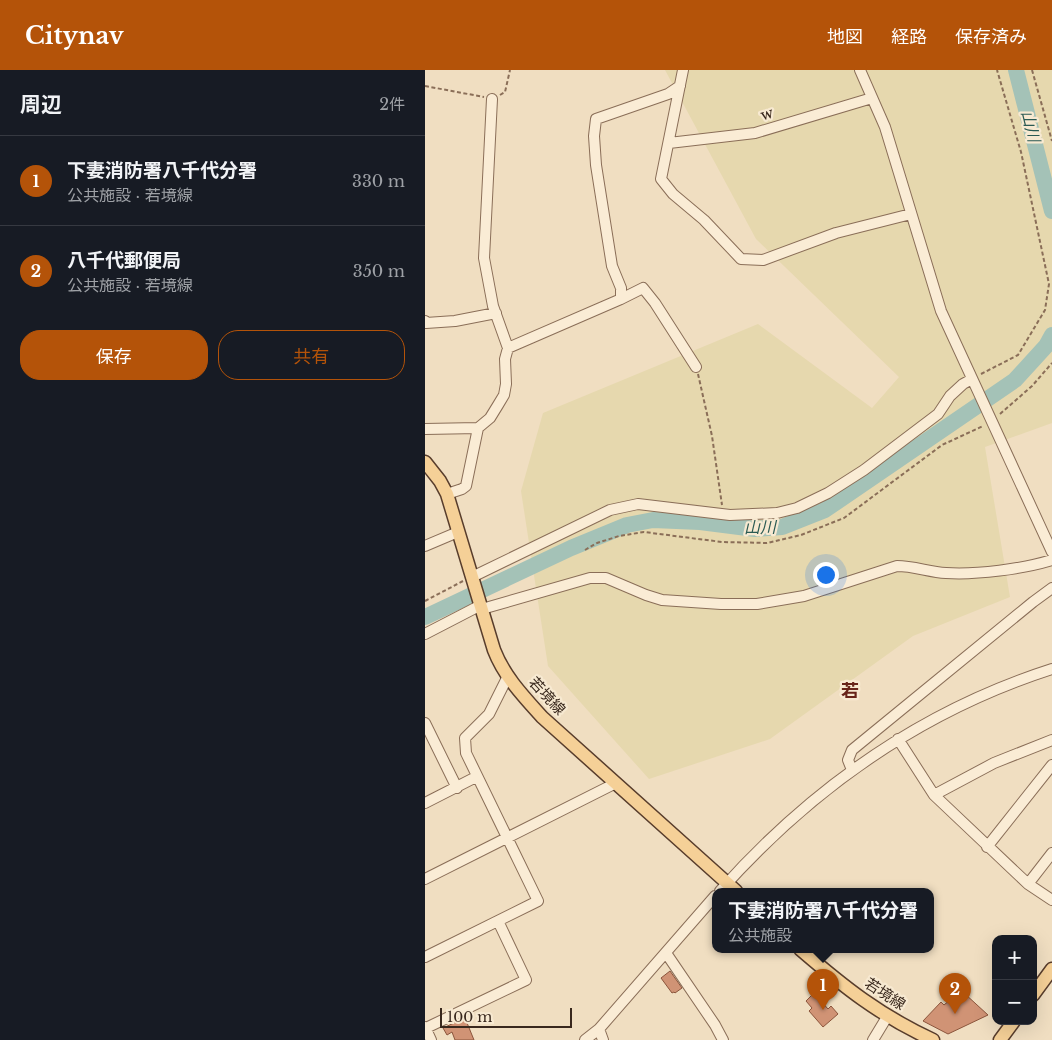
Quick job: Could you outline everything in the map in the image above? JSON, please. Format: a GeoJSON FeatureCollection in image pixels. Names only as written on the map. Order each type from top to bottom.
{"type":"FeatureCollection","features":[{"type":"Feature","properties":{"kind":"main road","name":"若境線"},"geometry":{"type":"LineString","coordinates":[[425,462],[440,481],[447,494],[494,650],[508,676],[542,717],[728,888]]}},
{"type":"Feature","properties":{"kind":"main road","name":"若境線"},"geometry":{"type":"LineString","coordinates":[[806,953],[863,1001],[887,1017],[933,1040]]}},
{"type":"Feature","properties":{"kind":"main road"},"geometry":{"type":"LineString","coordinates":[[1037,990],[1052,969]]}},
{"type":"Feature","properties":{"kind":"main road"},"geometry":{"type":"LineString","coordinates":[[1000,1040],[1011,1025]]}},
{"type":"Feature","properties":{"kind":"street"},"geometry":{"type":"LineString","coordinates":[[683,70],[661,179],[673,194],[704,220],[741,259],[763,260],[837,233],[911,214]]}},
{"type":"Feature","properties":{"kind":"street"},"geometry":{"type":"LineString","coordinates":[[860,70],[885,127],[941,311],[1052,552]]}},
{"type":"Feature","properties":{"kind":"street"},"geometry":{"type":"LineString","coordinates":[[621,299],[621,288],[612,266],[596,165],[594,136],[597,119],[667,94],[680,86]]}},
{"type":"Feature","properties":{"kind":"street","name":"w"},"geometry":{"type":"LineString","coordinates":[[669,143],[755,133],[872,98]]}},
{"type":"Feature","properties":{"kind":"street"},"geometry":{"type":"LineString","coordinates":[[447,494],[466,486],[478,428],[490,418],[505,395],[505,359],[508,348],[487,284],[484,258],[492,99]]}},
{"type":"Feature","properties":{"kind":"street"},"geometry":{"type":"LineString","coordinates":[[508,348],[643,288],[655,303],[696,367]]}},
{"type":"Feature","properties":{"kind":"street"},"geometry":{"type":"LineString","coordinates":[[425,321],[426,323],[455,321],[496,313]]}},
{"type":"Feature","properties":{"kind":"street"},"geometry":{"type":"LineString","coordinates":[[473,580],[610,510],[638,504],[723,515],[777,513],[797,508],[828,493],[864,470],[937,414],[950,396],[963,384],[972,379]]}},
{"type":"Feature","properties":{"kind":"street"},"geometry":{"type":"LineString","coordinates":[[425,429],[478,428]]}},
{"type":"Feature","properties":{"kind":"street"},"geometry":{"type":"LineString","coordinates":[[425,546],[458,532]]}},
{"type":"Feature","properties":{"kind":"street"},"geometry":{"type":"LineString","coordinates":[[425,634],[480,604],[590,578],[606,578],[646,596],[662,600],[721,604],[757,604],[804,596],[897,566],[911,566],[942,573],[959,574],[1031,566],[1052,560]]}},
{"type":"Feature","properties":{"kind":"street"},"geometry":{"type":"LineString","coordinates":[[852,770],[849,760],[852,750],[1052,588]]}},
{"type":"Feature","properties":{"kind":"street"},"geometry":{"type":"LineString","coordinates":[[728,888],[809,804],[852,770],[898,739],[954,708],[992,691],[1052,669]]}},
{"type":"Feature","properties":{"kind":"street"},"geometry":{"type":"LineString","coordinates":[[425,957],[538,901],[476,777],[466,753],[465,738],[489,714],[508,676]]}},
{"type":"Feature","properties":{"kind":"street"},"geometry":{"type":"LineString","coordinates":[[425,723],[457,788]]}},
{"type":"Feature","properties":{"kind":"street"},"geometry":{"type":"LineString","coordinates":[[898,739],[933,796],[1028,884],[1052,900]]}},
{"type":"Feature","properties":{"kind":"street"},"geometry":{"type":"LineString","coordinates":[[933,796],[993,764],[1049,741],[1052,752]]}},
{"type":"Feature","properties":{"kind":"street"},"geometry":{"type":"LineString","coordinates":[[987,847],[1052,765]]}},
{"type":"Feature","properties":{"kind":"street"},"geometry":{"type":"LineString","coordinates":[[425,804],[476,777]]}},
{"type":"Feature","properties":{"kind":"street"},"geometry":{"type":"LineString","coordinates":[[425,879],[615,784]]}},
{"type":"Feature","properties":{"kind":"street"},"geometry":{"type":"LineString","coordinates":[[1028,884],[1052,853]]}},
{"type":"Feature","properties":{"kind":"street"},"geometry":{"type":"LineString","coordinates":[[585,1040],[599,1028],[712,899]]}},
{"type":"Feature","properties":{"kind":"street"},"geometry":{"type":"LineString","coordinates":[[431,1040],[425,1028],[526,980],[498,921]]}},
{"type":"Feature","properties":{"kind":"street"},"geometry":{"type":"LineString","coordinates":[[666,953],[715,1025],[723,1040]]}},
{"type":"Feature","properties":{"kind":"street"},"geometry":{"type":"LineString","coordinates":[[873,1040],[887,1017]]}},
{"type":"Feature","properties":{"kind":"street"},"geometry":{"type":"LineString","coordinates":[[599,1028],[603,1040]]}},
{"type":"Feature","properties":{"kind":"path"},"geometry":{"type":"LineString","coordinates":[[425,86],[492,99],[505,92],[510,70]]}},
{"type":"Feature","properties":{"kind":"path"},"geometry":{"type":"LineString","coordinates":[[972,379],[1018,355],[1045,310],[1049,284],[1021,152],[997,70]]}},
{"type":"Feature","properties":{"kind":"path"},"geometry":{"type":"LineString","coordinates":[[1032,70],[1052,141]]}},
{"type":"Feature","properties":{"kind":"path"},"geometry":{"type":"LineString","coordinates":[[992,421],[1032,386],[1052,363]]}},
{"type":"Feature","properties":{"kind":"path"},"geometry":{"type":"LineString","coordinates":[[696,367],[712,436],[723,515]]}},
{"type":"Feature","properties":{"kind":"path"},"geometry":{"type":"LineString","coordinates":[[425,601],[473,580]]}},
{"type":"Feature","properties":{"kind":"shaded area"},"geometry":{"type":"Polygon","coordinates":[[[665,70],[1052,70],[1052,423],[985,447],[1010,597],[913,636],[770,739],[649,779],[548,666],[521,491],[543,413],[758,324],[872,408],[899,377],[756,239],[665,70]]]}},
{"type":"Feature","properties":{"kind":"building"},"geometry":{"type":"Polygon","coordinates":[[[670,971],[682,988],[675,993],[672,993],[661,978],[670,971]]]}},
{"type":"Feature","properties":{"kind":"building"},"geometry":{"type":"Polygon","coordinates":[[[814,993],[828,1009],[831,1006],[838,1014],[823,1027],[809,1011],[812,1008],[806,1001],[814,993]]]}},
{"type":"Feature","properties":{"kind":"building"},"geometry":{"type":"Polygon","coordinates":[[[964,993],[988,1015],[948,1034],[923,1021],[941,1002],[944,1005],[957,994],[960,996],[964,993]]]}},
{"type":"Feature","properties":{"kind":"building"},"geometry":{"type":"Polygon","coordinates":[[[465,1018],[474,1040],[455,1040],[452,1032],[447,1035],[443,1028],[465,1018]]]}},
{"type":"Feature","properties":{"kind":"waterway","name":"山川"},"geometry":{"type":"LineString","coordinates":[[1016,70],[1052,211]]}},
{"type":"Feature","properties":{"kind":"waterway","name":"山川"},"geometry":{"type":"LineString","coordinates":[[425,617],[571,548],[627,525],[653,520],[700,522],[755,529],[782,527],[825,510],[1015,380],[1046,346],[1052,335]]}},
{"type":"Feature","properties":{"kind":"place","name":"下妻消防署八千代分署"},"geometry":{"type":"Point","coordinates":[823,1010]}},
{"type":"Feature","properties":{"kind":"place","name":"八千代郵便局"},"geometry":{"type":"Point","coordinates":[955,1014]}},
{"type":"Feature","properties":{"kind":"district","name":"若"},"geometry":{"type":"Point","coordinates":[850,691]}}]}
